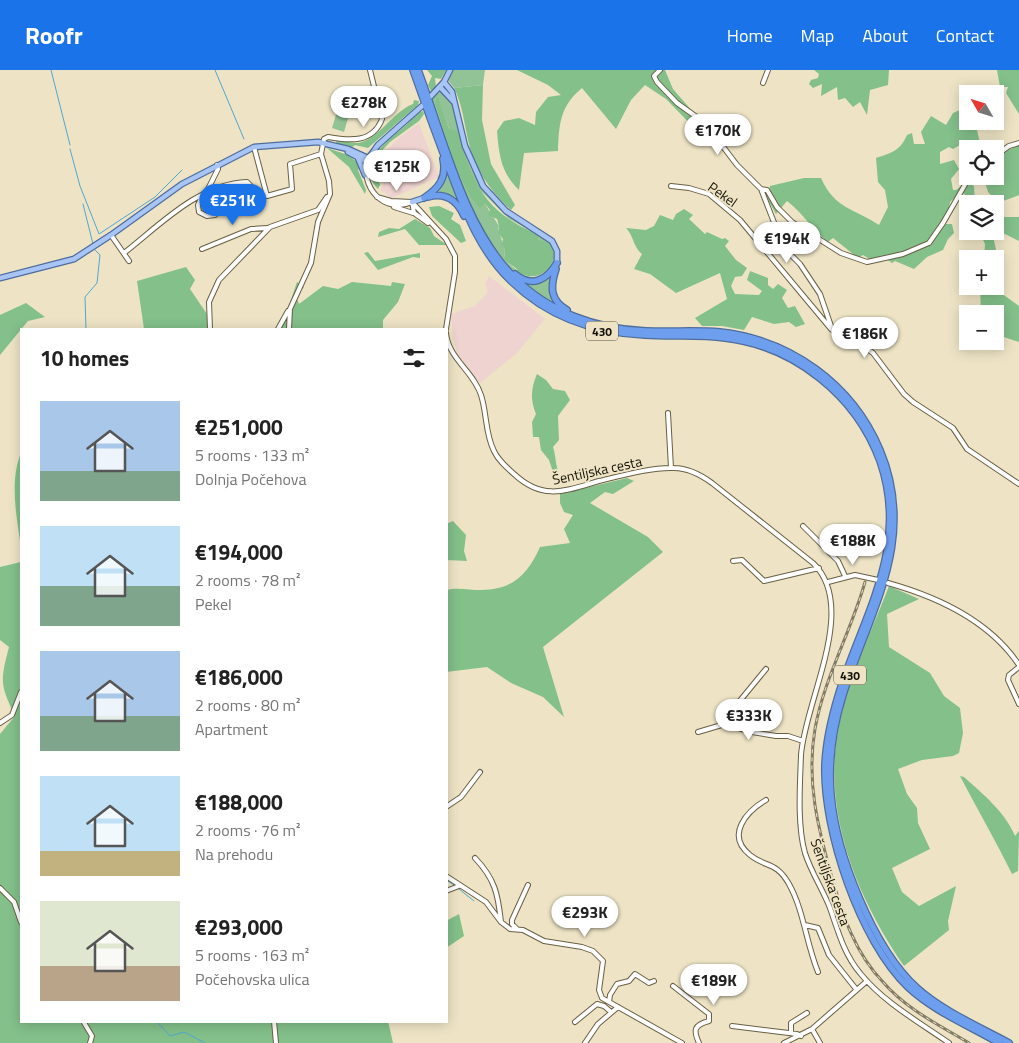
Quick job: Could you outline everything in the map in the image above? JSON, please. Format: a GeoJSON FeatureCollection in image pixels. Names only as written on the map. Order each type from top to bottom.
{"type":"FeatureCollection","features":[{"type":"Feature","properties":{"kind":"highway","name":"430"},"geometry":{"type":"LineString","coordinates":[[413,70],[469,222],[494,262],[510,280],[534,300],[560,316],[609,332],[647,336],[720,335],[772,350],[821,378],[854,412],[868,435],[880,461],[889,508],[889,539],[877,592],[833,714],[826,765],[829,814],[861,916],[872,938],[893,971],[916,994],[932,1006],[999,1043]]}},
{"type":"Feature","properties":{"kind":"highway","name":"430"},"geometry":{"type":"LineString","coordinates":[[418,70],[473,218],[495,256],[520,283],[543,301],[586,321],[629,330],[692,331],[754,338],[798,357],[824,374],[858,410],[880,450],[893,500],[894,534],[892,553],[882,592],[837,714],[830,765],[833,811],[846,858],[870,924],[897,967],[930,998],[1009,1043]]}},
{"type":"Feature","properties":{"kind":"highway"},"geometry":{"type":"LineString","coordinates":[[424,198],[439,186],[443,178],[442,149]]}},
{"type":"Feature","properties":{"kind":"highway"},"geometry":{"type":"LineString","coordinates":[[424,198],[438,195],[449,197],[459,206],[469,222]]}},
{"type":"Feature","properties":{"kind":"highway"},"geometry":{"type":"LineString","coordinates":[[495,256],[520,278],[531,282],[544,278],[557,263]]}},
{"type":"Feature","properties":{"kind":"highway"},"geometry":{"type":"LineString","coordinates":[[557,263],[551,287],[555,299],[560,306],[586,321]]}},
{"type":"Feature","properties":{"kind":"main road"},"geometry":{"type":"LineString","coordinates":[[431,96],[444,82],[450,70]]}},
{"type":"Feature","properties":{"kind":"main road"},"geometry":{"type":"LineString","coordinates":[[444,82],[452,92],[465,146],[483,186],[506,211],[552,241],[557,251],[557,263]]}},
{"type":"Feature","properties":{"kind":"main road"},"geometry":{"type":"LineString","coordinates":[[440,87],[455,104]]}},
{"type":"Feature","properties":{"kind":"main road"},"geometry":{"type":"LineString","coordinates":[[368,159],[378,145],[422,106]]}},
{"type":"Feature","properties":{"kind":"main road"},"geometry":{"type":"LineString","coordinates":[[0,278],[67,262],[111,235],[176,188],[217,165],[254,148],[287,144],[338,146],[368,159]]}},
{"type":"Feature","properties":{"kind":"main road"},"geometry":{"type":"LineString","coordinates":[[338,146],[360,161],[365,175]]}},
{"type":"Feature","properties":{"kind":"main road"},"geometry":{"type":"LineString","coordinates":[[355,156],[368,159]]}},
{"type":"Feature","properties":{"kind":"main road"},"geometry":{"type":"LineString","coordinates":[[412,202],[424,198]]}},
{"type":"Feature","properties":{"kind":"street"},"geometry":{"type":"LineString","coordinates":[[279,328],[312,263],[318,222],[330,194],[329,180],[321,154],[322,146],[327,137],[364,139],[379,126],[383,114],[370,70]]}},
{"type":"Feature","properties":{"kind":"street","name":"Pekel"},"geometry":{"type":"LineString","coordinates":[[660,70],[654,76],[657,82],[683,108],[705,123],[737,165],[761,189],[787,251],[800,264],[824,302],[833,331]]}},
{"type":"Feature","properties":{"kind":"street"},"geometry":{"type":"LineString","coordinates":[[763,83],[768,70]]}},
{"type":"Feature","properties":{"kind":"street"},"geometry":{"type":"LineString","coordinates":[[1004,150],[1019,143]]}},
{"type":"Feature","properties":{"kind":"street"},"geometry":{"type":"LineString","coordinates":[[254,148],[268,196],[292,189],[290,164],[297,160],[321,154]]}},
{"type":"Feature","properties":{"kind":"street"},"geometry":{"type":"LineString","coordinates":[[368,159],[365,175],[370,188],[377,197],[391,207],[414,213],[430,224]]}},
{"type":"Feature","properties":{"kind":"street"},"geometry":{"type":"LineString","coordinates":[[215,215],[207,216],[200,212],[198,205],[218,169],[217,165]]}},
{"type":"Feature","properties":{"kind":"street"},"geometry":{"type":"LineString","coordinates":[[124,253],[205,193],[247,182],[250,185],[254,200]]}},
{"type":"Feature","properties":{"kind":"street"},"geometry":{"type":"LineString","coordinates":[[761,189],[767,190],[777,207],[792,222],[841,253],[867,262],[903,254],[929,243],[965,185]]}},
{"type":"Feature","properties":{"kind":"street","name":"Pekel"},"geometry":{"type":"LineString","coordinates":[[671,186],[705,192],[740,220],[833,331]]}},
{"type":"Feature","properties":{"kind":"street"},"geometry":{"type":"LineString","coordinates":[[223,188],[229,206]]}},
{"type":"Feature","properties":{"kind":"street"},"geometry":{"type":"LineString","coordinates":[[202,249],[251,229],[270,227],[318,210],[330,194]]}},
{"type":"Feature","properties":{"kind":"street"},"geometry":{"type":"LineString","coordinates":[[377,197],[391,201],[412,202],[449,243],[456,264],[446,328]]}},
{"type":"Feature","properties":{"kind":"street"},"geometry":{"type":"LineString","coordinates":[[386,203],[399,205],[412,202]]}},
{"type":"Feature","properties":{"kind":"street"},"geometry":{"type":"LineString","coordinates":[[412,202],[414,213]]}},
{"type":"Feature","properties":{"kind":"street"},"geometry":{"type":"LineString","coordinates":[[210,328],[209,302],[215,285],[270,227]]}},
{"type":"Feature","properties":{"kind":"street"},"geometry":{"type":"LineString","coordinates":[[111,235],[129,260]]}},
{"type":"Feature","properties":{"kind":"street"},"geometry":{"type":"LineString","coordinates":[[289,328],[290,309]]}},
{"type":"Feature","properties":{"kind":"street"},"geometry":{"type":"LineString","coordinates":[[833,331],[841,336],[852,338],[873,353],[913,402],[953,428],[967,448],[1019,484]]}},
{"type":"Feature","properties":{"kind":"street","name":"Šentiljska cesta"},"geometry":{"type":"LineString","coordinates":[[448,338],[454,355],[480,390],[494,451],[507,468],[529,485],[541,490],[557,492],[608,479],[671,468],[697,474],[712,483],[819,568],[828,582],[832,596],[831,622],[803,741],[801,828],[806,854],[826,900],[845,952],[866,981],[895,1005],[949,1043]]}},
{"type":"Feature","properties":{"kind":"street"},"geometry":{"type":"LineString","coordinates":[[668,413],[671,468]]}},
{"type":"Feature","properties":{"kind":"street"},"geometry":{"type":"LineString","coordinates":[[803,526],[838,561],[845,576]]}},
{"type":"Feature","properties":{"kind":"street"},"geometry":{"type":"LineString","coordinates":[[733,561],[742,560],[764,581],[819,568]]}},
{"type":"Feature","properties":{"kind":"street"},"geometry":{"type":"LineString","coordinates":[[828,582],[845,576],[855,575],[878,580]]}},
{"type":"Feature","properties":{"kind":"street"},"geometry":{"type":"LineString","coordinates":[[888,583],[934,598],[971,618],[1006,648],[1019,666],[1009,675],[1008,680],[1019,704]]}},
{"type":"Feature","properties":{"kind":"street"},"geometry":{"type":"LineString","coordinates":[[725,724],[729,714],[766,668]]}},
{"type":"Feature","properties":{"kind":"street"},"geometry":{"type":"LineString","coordinates":[[0,723],[12,715],[20,695]]}},
{"type":"Feature","properties":{"kind":"street"},"geometry":{"type":"LineString","coordinates":[[698,732],[725,724],[752,732],[788,736],[803,741]]}},
{"type":"Feature","properties":{"kind":"street"},"geometry":{"type":"LineString","coordinates":[[448,806],[461,797],[480,772]]}},
{"type":"Feature","properties":{"kind":"street"},"geometry":{"type":"LineString","coordinates":[[766,800],[744,818],[740,830],[742,844],[751,856],[774,866],[782,873],[796,899],[818,972]]}},
{"type":"Feature","properties":{"kind":"street"},"geometry":{"type":"LineString","coordinates":[[475,858],[490,875],[499,901],[501,922]]}},
{"type":"Feature","properties":{"kind":"street"},"geometry":{"type":"LineString","coordinates":[[448,878],[486,902],[501,922],[510,929],[517,929]]}},
{"type":"Feature","properties":{"kind":"street"},"geometry":{"type":"LineString","coordinates":[[528,885],[512,920],[512,924],[517,929],[544,941],[582,946],[598,955],[603,961],[604,967],[599,990],[602,998],[609,1002],[614,1010]]}},
{"type":"Feature","properties":{"kind":"street"},"geometry":{"type":"LineString","coordinates":[[448,890],[459,886]]}},
{"type":"Feature","properties":{"kind":"street"},"geometry":{"type":"LineString","coordinates":[[0,888],[14,902],[20,919]]}},
{"type":"Feature","properties":{"kind":"street"},"geometry":{"type":"LineString","coordinates":[[805,925],[818,928],[830,955],[856,989]]}},
{"type":"Feature","properties":{"kind":"street"},"geometry":{"type":"LineString","coordinates":[[609,1002],[610,995],[617,984],[629,981],[635,974],[649,983],[654,981]]}},
{"type":"Feature","properties":{"kind":"street"},"geometry":{"type":"LineString","coordinates":[[784,1043],[812,1029],[866,981]]}},
{"type":"Feature","properties":{"kind":"street"},"geometry":{"type":"LineString","coordinates":[[673,986],[709,1014],[708,1021],[700,1023],[695,1029],[695,1034],[700,1043]]}},
{"type":"Feature","properties":{"kind":"street"},"geometry":{"type":"LineString","coordinates":[[575,1022],[597,1004],[614,1010],[682,1043]]}},
{"type":"Feature","properties":{"kind":"street"},"geometry":{"type":"LineString","coordinates":[[585,1043],[598,1024],[614,1010]]}},
{"type":"Feature","properties":{"kind":"street"},"geometry":{"type":"LineString","coordinates":[[791,1033],[791,1023],[807,1013]]}},
{"type":"Feature","properties":{"kind":"street"},"geometry":{"type":"LineString","coordinates":[[84,1023],[92,1036],[90,1043]]}},
{"type":"Feature","properties":{"kind":"street"},"geometry":{"type":"LineString","coordinates":[[274,1023],[276,1043]]}},
{"type":"Feature","properties":{"kind":"street"},"geometry":{"type":"LineString","coordinates":[[732,1026],[791,1033],[801,1036]]}},
{"type":"Feature","properties":{"kind":"street"},"geometry":{"type":"LineString","coordinates":[[812,1029],[820,1043]]}},
{"type":"Feature","properties":{"kind":"shaded area"},"geometry":{"type":"Polygon","coordinates":[[[419,123],[439,177],[390,199],[384,191],[381,192],[381,187],[384,185],[377,159],[400,137],[419,123]]]}},
{"type":"Feature","properties":{"kind":"shaded area"},"geometry":{"type":"Polygon","coordinates":[[[489,276],[545,319],[516,354],[480,383],[457,354],[453,338],[451,314],[475,306],[488,292],[485,284],[489,276]]]}},
{"type":"Feature","properties":{"kind":"green space"},"geometry":{"type":"Polygon","coordinates":[[[427,70],[446,70],[441,79],[435,78],[436,87],[431,91],[428,85],[432,76],[427,70]]]}},
{"type":"Feature","properties":{"kind":"green space"},"geometry":{"type":"Polygon","coordinates":[[[452,70],[485,70],[483,85],[454,88],[448,80],[452,70]]]}},
{"type":"Feature","properties":{"kind":"green space"},"geometry":{"type":"Polygon","coordinates":[[[517,70],[665,70],[673,89],[706,127],[705,139],[666,99],[645,85],[631,100],[616,129],[582,88],[569,102],[562,116],[558,151],[524,153],[519,190],[508,177],[502,163],[497,131],[504,121],[519,118],[535,125],[536,112],[548,97],[561,95],[548,85],[517,70]]]}},
{"type":"Feature","properties":{"kind":"green space"},"geometry":{"type":"Polygon","coordinates":[[[814,70],[889,70],[888,85],[870,90],[867,115],[860,102],[853,107],[845,98],[838,100],[837,87],[821,96],[822,84],[813,88],[809,84],[811,80],[818,78],[819,74],[814,70]]]}},
{"type":"Feature","properties":{"kind":"green space"},"geometry":{"type":"Polygon","coordinates":[[[997,70],[1019,70],[1019,114],[1006,93],[1008,87],[1000,85],[997,70]]]}},
{"type":"Feature","properties":{"kind":"green space"},"geometry":{"type":"Polygon","coordinates":[[[483,85],[482,120],[491,164],[515,205],[511,210],[491,189],[475,163],[454,88],[483,85]]]}},
{"type":"Feature","properties":{"kind":"green space"},"geometry":{"type":"Polygon","coordinates":[[[441,91],[452,102],[467,160],[489,197],[503,210],[548,241],[552,248],[553,251],[553,262],[546,276],[531,280],[519,275],[504,262],[491,244],[467,198],[432,99],[441,91]],[[438,97],[434,102],[453,157],[473,194],[482,206],[485,204],[499,226],[498,229],[505,249],[504,260],[524,275],[533,277],[543,274],[547,270],[552,248],[538,239],[539,236],[508,218],[479,189],[467,166],[460,141],[449,129],[438,97]]]}},
{"type":"Feature","properties":{"kind":"green space"},"geometry":{"type":"Polygon","coordinates":[[[438,96],[449,129],[457,131],[470,169],[490,203],[515,223],[539,236],[538,239],[548,243],[553,250],[552,263],[542,274],[526,276],[504,260],[505,249],[502,244],[503,239],[498,233],[497,219],[488,215],[490,210],[485,204],[480,208],[473,200],[459,174],[434,102],[438,96]]]}},
{"type":"Feature","properties":{"kind":"green space"},"geometry":{"type":"Polygon","coordinates":[[[414,100],[419,101],[418,105],[368,148],[355,145],[351,148],[336,143],[337,140],[356,143],[363,142],[371,138],[398,113],[413,104],[414,100]]]}},
{"type":"Feature","properties":{"kind":"green space"},"geometry":{"type":"Polygon","coordinates":[[[338,108],[350,111],[344,132],[332,128],[338,108]]]}},
{"type":"Feature","properties":{"kind":"green space"},"geometry":{"type":"Polygon","coordinates":[[[959,110],[959,130],[977,130],[979,140],[959,140],[959,146],[953,149],[949,147],[940,152],[940,164],[954,160],[959,169],[951,179],[953,190],[962,185],[972,185],[974,186],[975,195],[965,195],[962,191],[950,202],[948,216],[945,221],[946,224],[952,224],[954,233],[948,239],[943,250],[927,257],[914,269],[895,261],[892,263],[882,256],[871,260],[863,255],[858,258],[833,238],[828,242],[787,201],[776,214],[767,198],[770,186],[804,178],[821,178],[832,196],[839,202],[879,225],[888,207],[885,190],[878,182],[876,158],[894,151],[901,145],[907,135],[912,133],[914,144],[925,144],[921,132],[931,116],[946,125],[953,113],[959,110]]]}},
{"type":"Feature","properties":{"kind":"green space"},"geometry":{"type":"Polygon","coordinates":[[[423,111],[424,114],[419,121],[390,142],[375,158],[380,185],[378,189],[372,180],[370,171],[376,154],[415,115],[423,111]]]}},
{"type":"Feature","properties":{"kind":"green space"},"geometry":{"type":"Polygon","coordinates":[[[1019,144],[1019,195],[1004,201],[1004,195],[991,195],[986,185],[1004,185],[1004,153],[1019,144]]]}},
{"type":"Feature","properties":{"kind":"green space"},"geometry":{"type":"Polygon","coordinates":[[[327,148],[348,155],[361,165],[358,170],[366,190],[365,194],[349,167],[327,148]]]}},
{"type":"Feature","properties":{"kind":"green space"},"geometry":{"type":"Polygon","coordinates":[[[446,168],[459,204],[433,195],[446,168]]]}},
{"type":"Feature","properties":{"kind":"green space"},"geometry":{"type":"Polygon","coordinates":[[[439,206],[454,213],[451,219],[460,225],[466,241],[461,243],[432,216],[429,207],[439,206]]]}},
{"type":"Feature","properties":{"kind":"green space"},"geometry":{"type":"Polygon","coordinates":[[[684,209],[693,215],[689,219],[705,234],[707,232],[729,241],[725,246],[736,260],[747,268],[742,276],[735,277],[731,286],[735,294],[759,295],[762,291],[747,280],[750,271],[768,278],[768,285],[773,289],[778,284],[787,290],[782,298],[788,308],[795,306],[805,324],[796,327],[789,322],[774,324],[752,317],[744,330],[722,326],[702,326],[695,318],[727,299],[720,273],[676,293],[650,274],[634,269],[642,254],[626,228],[646,230],[654,226],[660,215],[673,220],[676,214],[684,209]]]}},
{"type":"Feature","properties":{"kind":"green space"},"geometry":{"type":"Polygon","coordinates":[[[1004,217],[1019,217],[1019,241],[1004,234],[1004,217]]]}},
{"type":"Feature","properties":{"kind":"green space"},"geometry":{"type":"Polygon","coordinates":[[[415,219],[430,228],[434,236],[447,245],[419,245],[405,229],[378,237],[379,232],[389,228],[399,229],[415,219]]]}},
{"type":"Feature","properties":{"kind":"green space"},"geometry":{"type":"Polygon","coordinates":[[[983,240],[994,240],[996,250],[985,250],[983,240]]]}},
{"type":"Feature","properties":{"kind":"green space"},"geometry":{"type":"Polygon","coordinates":[[[368,252],[375,261],[420,253],[420,258],[413,257],[378,270],[364,253],[368,252]]]}},
{"type":"Feature","properties":{"kind":"green space"},"geometry":{"type":"Polygon","coordinates":[[[186,267],[195,280],[190,289],[207,314],[208,328],[144,328],[137,281],[186,267]]]}},
{"type":"Feature","properties":{"kind":"green space"},"geometry":{"type":"Polygon","coordinates":[[[553,272],[552,276],[558,307],[520,280],[543,281],[553,272]]]}},
{"type":"Feature","properties":{"kind":"green space"},"geometry":{"type":"Polygon","coordinates":[[[297,282],[304,287],[296,296],[299,304],[323,286],[338,289],[352,282],[391,286],[392,282],[405,284],[398,302],[383,320],[383,328],[281,328],[297,282]]]}},
{"type":"Feature","properties":{"kind":"green space"},"geometry":{"type":"Polygon","coordinates":[[[980,295],[1004,295],[1019,306],[1019,342],[1004,337],[1004,305],[981,305],[980,295]]]}},
{"type":"Feature","properties":{"kind":"green space"},"geometry":{"type":"Polygon","coordinates":[[[26,303],[45,317],[28,321],[20,328],[20,331],[0,355],[0,315],[26,303]]]}},
{"type":"Feature","properties":{"kind":"green space"},"geometry":{"type":"Polygon","coordinates":[[[537,374],[546,380],[553,389],[565,391],[570,400],[558,416],[559,440],[553,447],[559,472],[553,472],[549,460],[541,450],[539,437],[533,437],[532,422],[536,414],[532,394],[537,374]]]}},
{"type":"Feature","properties":{"kind":"green space"},"geometry":{"type":"Polygon","coordinates":[[[20,456],[20,541],[15,488],[17,464],[20,456]]]}},
{"type":"Feature","properties":{"kind":"green space"},"geometry":{"type":"Polygon","coordinates":[[[627,478],[634,481],[613,494],[605,492],[590,503],[648,537],[663,552],[543,647],[564,717],[543,697],[511,683],[487,667],[448,672],[448,590],[492,589],[511,584],[530,565],[540,547],[570,543],[564,529],[573,515],[564,512],[560,503],[560,494],[627,478]]]}},
{"type":"Feature","properties":{"kind":"green space"},"geometry":{"type":"Polygon","coordinates":[[[453,521],[466,535],[464,551],[467,561],[448,560],[448,523],[453,521]]]}},
{"type":"Feature","properties":{"kind":"green space"},"geometry":{"type":"Polygon","coordinates":[[[20,562],[20,1023],[388,1023],[393,1043],[0,1043],[0,734],[15,716],[6,697],[3,683],[9,647],[0,640],[0,567],[20,562]]]}},
{"type":"Feature","properties":{"kind":"green space"},"geometry":{"type":"Polygon","coordinates":[[[889,586],[919,599],[887,614],[889,647],[930,673],[944,696],[960,708],[963,733],[959,753],[953,756],[922,760],[898,769],[907,794],[917,808],[918,823],[930,849],[892,868],[902,892],[919,906],[956,886],[948,921],[949,930],[904,966],[873,914],[849,858],[836,798],[834,767],[837,737],[846,698],[889,586]]]}},
{"type":"Feature","properties":{"kind":"green space"},"geometry":{"type":"Polygon","coordinates":[[[960,776],[964,777],[993,804],[1011,827],[1015,836],[1019,831],[1018,871],[1012,874],[960,776]]]}},
{"type":"Feature","properties":{"kind":"green space"},"geometry":{"type":"Polygon","coordinates":[[[459,914],[464,936],[448,947],[448,920],[459,914]]]}},
{"type":"Feature","properties":{"kind":"waterway"},"geometry":{"type":"LineString","coordinates":[[51,70],[70,145]]}},
{"type":"Feature","properties":{"kind":"waterway"},"geometry":{"type":"LineString","coordinates":[[215,70],[244,139]]}},
{"type":"Feature","properties":{"kind":"waterway"},"geometry":{"type":"LineString","coordinates":[[70,149],[80,186],[99,234],[155,197],[182,170]]}},
{"type":"Feature","properties":{"kind":"waterway"},"geometry":{"type":"LineString","coordinates":[[83,204],[93,244]]}},
{"type":"Feature","properties":{"kind":"waterway"},"geometry":{"type":"LineString","coordinates":[[86,328],[85,297],[97,283],[100,255],[95,250]]}},
{"type":"Feature","properties":{"kind":"waterway"},"geometry":{"type":"LineString","coordinates":[[448,881],[456,886]]}},
{"type":"Feature","properties":{"kind":"waterway"},"geometry":{"type":"LineString","coordinates":[[459,889],[474,901]]}},
{"type":"Feature","properties":{"kind":"waterway"},"geometry":{"type":"LineString","coordinates":[[158,1023],[170,1036],[184,1032],[205,1043]]}},
{"type":"Feature","properties":{"kind":"railway"},"geometry":{"type":"LineString","coordinates":[[865,582],[853,619],[831,673],[815,729],[812,767],[813,786],[822,841],[836,892],[851,933],[873,971],[892,992],[912,1008],[969,1043]]}}]}
